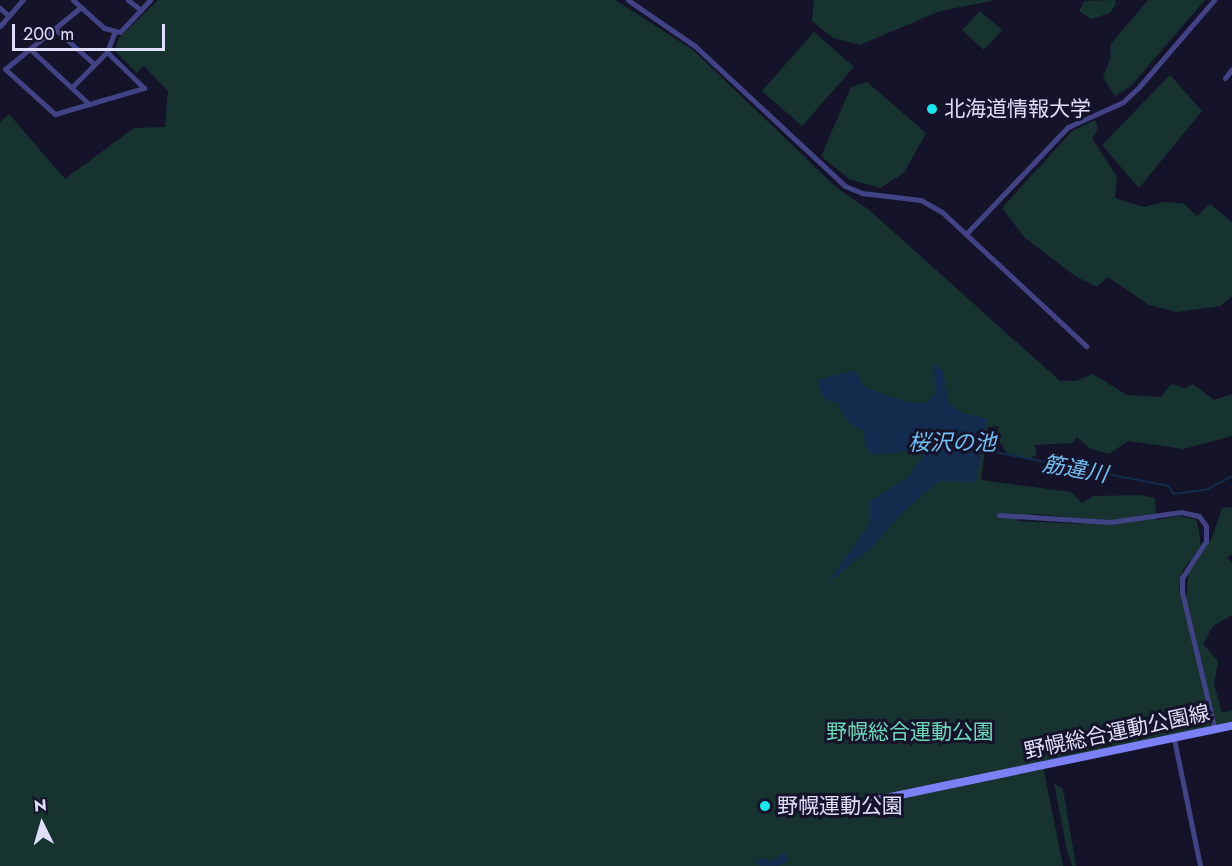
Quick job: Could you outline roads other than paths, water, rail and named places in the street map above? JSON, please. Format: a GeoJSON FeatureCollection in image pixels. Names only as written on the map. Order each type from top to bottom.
{"type":"FeatureCollection","features":[{"type":"Feature","properties":{"kind":"main road","name":"野幌総合運動公園線"},"geometry":{"type":"LineString","coordinates":[[833,809],[1232,726]]}},
{"type":"Feature","properties":{"kind":"street"},"geometry":{"type":"LineString","coordinates":[[0,26],[23,0]]}},
{"type":"Feature","properties":{"kind":"street"},"geometry":{"type":"LineString","coordinates":[[73,0],[104,28],[115,31],[124,28],[150,0]]}},
{"type":"Feature","properties":{"kind":"street"},"geometry":{"type":"LineString","coordinates":[[129,0],[141,10]]}},
{"type":"Feature","properties":{"kind":"street"},"geometry":{"type":"LineString","coordinates":[[628,0],[695,46],[845,186],[862,193],[921,200],[966,234],[1086,346]]}},
{"type":"Feature","properties":{"kind":"street"},"geometry":{"type":"LineString","coordinates":[[966,234],[1068,127],[1123,102],[1139,87],[1214,0]]}},
{"type":"Feature","properties":{"kind":"street"},"geometry":{"type":"LineString","coordinates":[[81,7],[5,69],[55,114],[144,88],[107,52]]}},
{"type":"Feature","properties":{"kind":"street"},"geometry":{"type":"LineString","coordinates":[[0,8],[9,16]]}},
{"type":"Feature","properties":{"kind":"street"},"geometry":{"type":"LineString","coordinates":[[55,29],[93,63]]}},
{"type":"Feature","properties":{"kind":"street"},"geometry":{"type":"LineString","coordinates":[[72,87],[93,63],[107,52],[115,31]]}},
{"type":"Feature","properties":{"kind":"street"},"geometry":{"type":"LineString","coordinates":[[30,48],[89,104]]}},
{"type":"Feature","properties":{"kind":"street"},"geometry":{"type":"LineString","coordinates":[[1225,78],[1232,69]]}},
{"type":"Feature","properties":{"kind":"street"},"geometry":{"type":"LineString","coordinates":[[999,515],[1110,522],[1181,512],[1199,516],[1206,526],[1206,541],[1182,578],[1182,592],[1215,730]]}},
{"type":"Feature","properties":{"kind":"street"},"geometry":{"type":"LineString","coordinates":[[1174,739],[1200,866]]}},
{"type":"Feature","properties":{"kind":"water","name":"桜沢の池"},"geometry":{"type":"Polygon","coordinates":[[[933,363],[943,371],[949,404],[963,413],[987,419],[976,482],[938,481],[903,512],[871,548],[828,582],[870,524],[870,501],[907,478],[924,456],[914,450],[873,455],[865,447],[864,431],[850,424],[838,404],[823,398],[817,380],[856,370],[864,387],[905,402],[925,403],[935,394],[933,363]]]}},
{"type":"Feature","properties":{"kind":"water"},"geometry":{"type":"Polygon","coordinates":[[[785,853],[788,861],[779,866],[759,866],[756,858],[772,860],[785,853]]]}},
{"type":"Feature","properties":{"kind":"waterway","name":"筋違川"},"geometry":{"type":"LineString","coordinates":[[980,449],[1169,486],[1174,494],[1208,489],[1232,476]]}},
{"type":"Feature","properties":{"kind":"place","name":"北海道情報大学"},"geometry":{"type":"Point","coordinates":[932,109]}},
{"type":"Feature","properties":{"kind":"place","name":"野幌運動公園"},"geometry":{"type":"Point","coordinates":[765,806]}},
{"type":"Feature","properties":{"kind":"park label","name":"野幌総合運動公園"},"geometry":{"type":"Point","coordinates":[910,732]}}]}
